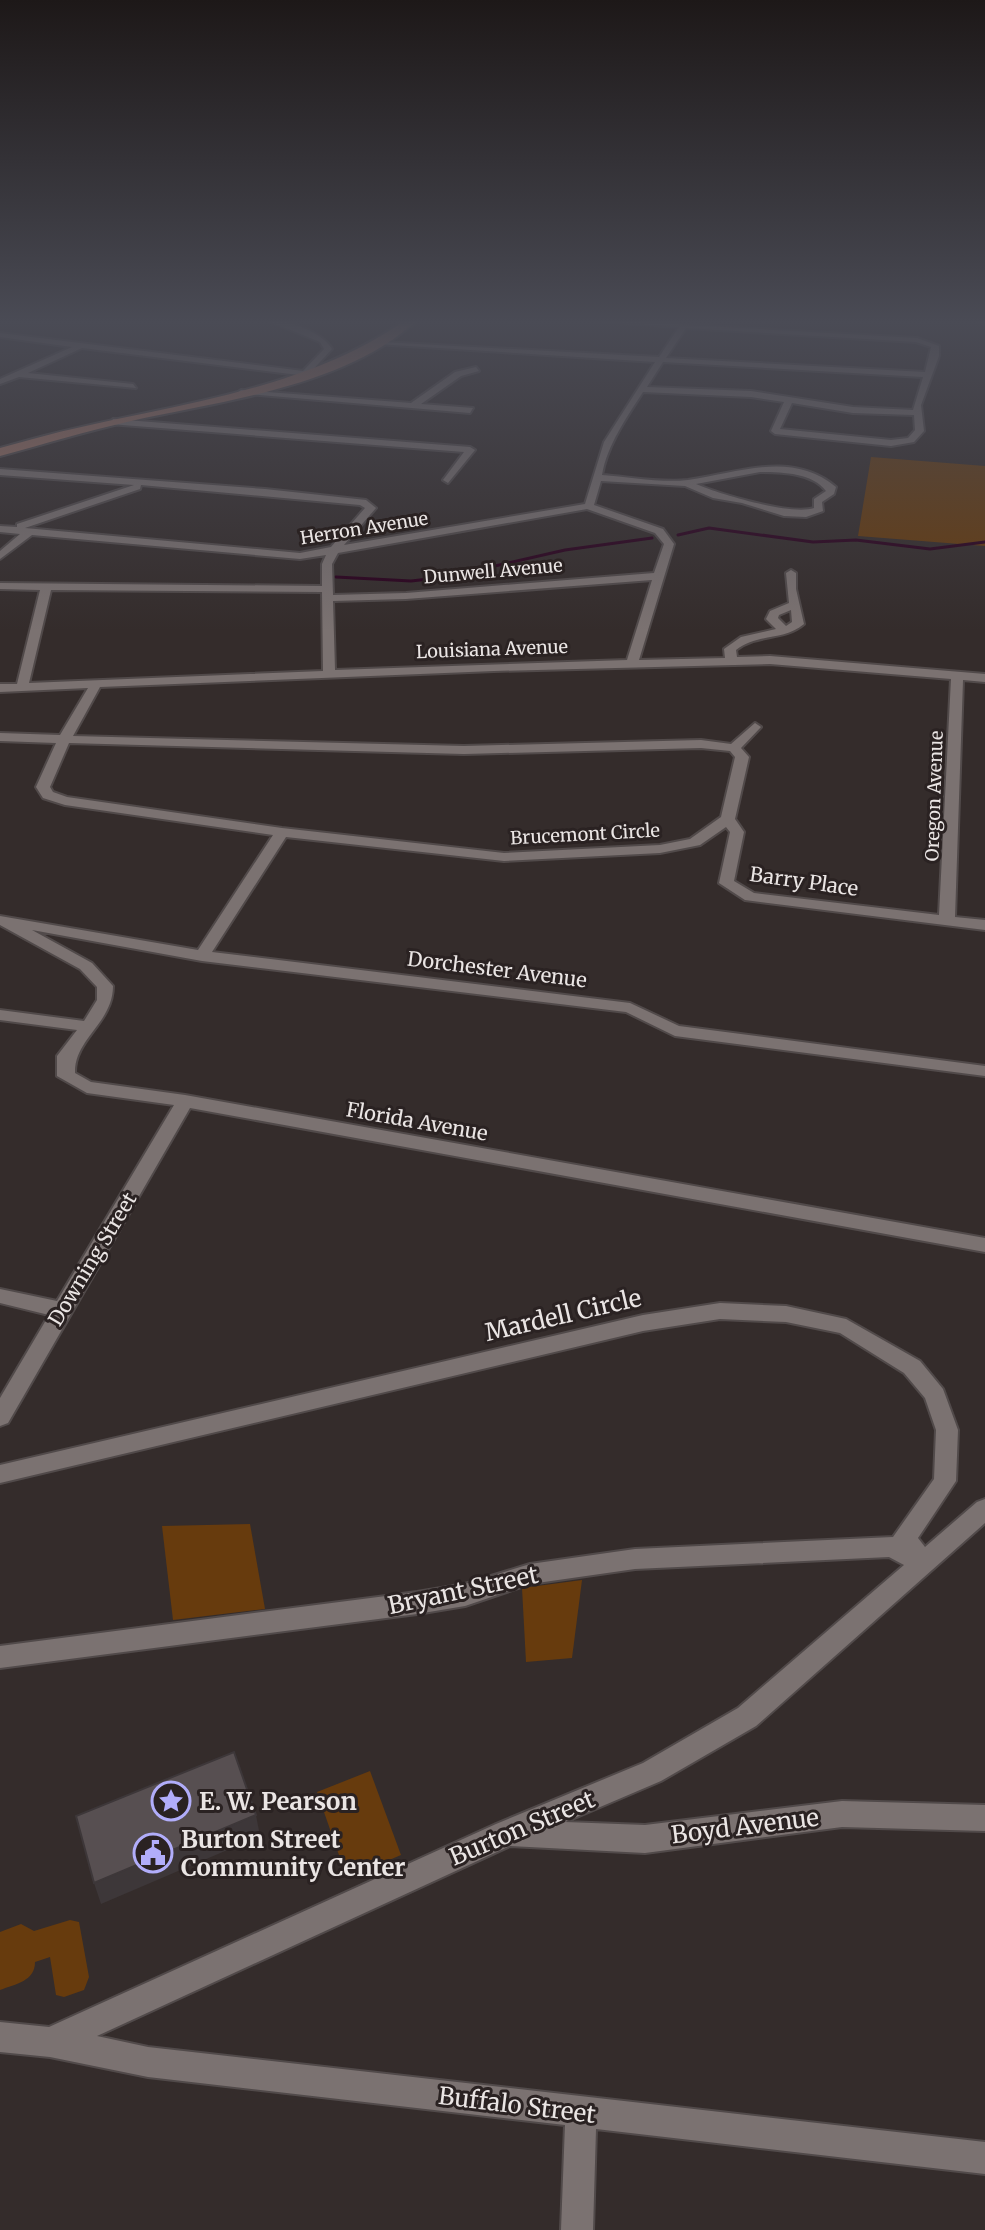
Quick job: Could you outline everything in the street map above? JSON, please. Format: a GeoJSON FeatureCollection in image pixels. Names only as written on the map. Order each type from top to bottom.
{"type":"FeatureCollection","features":[{"type":"Feature","properties":{"kind":"main road"},"geometry":{"type":"LineString","coordinates":[[0,452],[109,423]]}},
{"type":"Feature","properties":{"kind":"street"},"geometry":{"type":"LineString","coordinates":[[127,423],[470,450],[448,480]]}},
{"type":"Feature","properties":{"kind":"street"},"geometry":{"type":"LineString","coordinates":[[623,423],[600,461],[595,496],[588,506],[659,531],[669,544],[632,662]]}},
{"type":"Feature","properties":{"kind":"street"},"geometry":{"type":"LineString","coordinates":[[779,423],[775,431],[891,443],[911,440],[920,431],[919,423]]}},
{"type":"Feature","properties":{"kind":"street"},"geometry":{"type":"LineString","coordinates":[[598,478],[687,483],[735,470],[780,469],[823,481],[831,487],[831,492],[817,501],[819,509],[814,513],[793,514],[716,496],[687,483]]}},
{"type":"Feature","properties":{"kind":"street"},"geometry":{"type":"LineString","coordinates":[[0,472],[363,502],[371,508],[333,552],[327,564],[329,673]]}},
{"type":"Feature","properties":{"kind":"street"},"geometry":{"type":"LineString","coordinates":[[6,530],[146,485]]}},
{"type":"Feature","properties":{"kind":"street","name":"Herron Avenue"},"geometry":{"type":"LineString","coordinates":[[6,530],[300,556],[588,506]]}},
{"type":"Feature","properties":{"kind":"street"},"geometry":{"type":"LineString","coordinates":[[0,556],[30,531]]}},
{"type":"Feature","properties":{"kind":"street"},"geometry":{"type":"LineString","coordinates":[[731,661],[730,649],[738,641],[786,632],[798,624],[798,614],[792,606],[791,573]]}},
{"type":"Feature","properties":{"kind":"street","name":"Dunwell Avenue"},"geometry":{"type":"LineString","coordinates":[[0,586],[138,585],[406,596],[661,576]]}},
{"type":"Feature","properties":{"kind":"street"},"geometry":{"type":"LineString","coordinates":[[22,687],[46,588]]}},
{"type":"Feature","properties":{"kind":"street"},"geometry":{"type":"LineString","coordinates":[[786,632],[772,619],[774,613],[792,606]]}},
{"type":"Feature","properties":{"kind":"street","name":"Louisiana Avenue"},"geometry":{"type":"LineString","coordinates":[[0,688],[632,662],[838,663],[985,678]]}},
{"type":"Feature","properties":{"kind":"street","name":"Oregon Avenue"},"geometry":{"type":"LineString","coordinates":[[947,919],[957,675]]}},
{"type":"Feature","properties":{"kind":"street","name":"Brucemont Circle"},"geometry":{"type":"LineString","coordinates":[[96,684],[43,787],[48,795],[65,801],[282,832],[520,856],[660,849],[695,842],[728,819]]}},
{"type":"Feature","properties":{"kind":"street"},"geometry":{"type":"LineString","coordinates":[[734,748],[755,727]]}},
{"type":"Feature","properties":{"kind":"street"},"geometry":{"type":"LineString","coordinates":[[0,737],[467,750],[701,744],[734,748],[742,757],[728,819]]}},
{"type":"Feature","properties":{"kind":"street","name":"Barry Place"},"geometry":{"type":"LineString","coordinates":[[728,819],[737,832],[726,883],[735,891],[750,897],[947,919]]}},
{"type":"Feature","properties":{"kind":"street"},"geometry":{"type":"LineString","coordinates":[[202,956],[282,832]]}},
{"type":"Feature","properties":{"kind":"street"},"geometry":{"type":"LineString","coordinates":[[947,919],[985,925]]}},
{"type":"Feature","properties":{"kind":"street","name":"Dorchester Avenue"},"geometry":{"type":"LineString","coordinates":[[1,920],[202,956],[630,1008],[675,1031],[985,1071]]}},
{"type":"Feature","properties":{"kind":"street","name":"Florida Avenue"},"geometry":{"type":"LineString","coordinates":[[1,920],[86,966],[105,986],[105,1000],[66,1056],[66,1076],[87,1087],[185,1101],[985,1245]]}},
{"type":"Feature","properties":{"kind":"street"},"geometry":{"type":"LineString","coordinates":[[0,1015],[89,1027]]}},
{"type":"Feature","properties":{"kind":"street","name":"Downing Street"},"geometry":{"type":"LineString","coordinates":[[0,1417],[185,1101]]}},
{"type":"Feature","properties":{"kind":"street"},"geometry":{"type":"LineString","coordinates":[[0,1296],[62,1310]]}},
{"type":"Feature","properties":{"kind":"street","name":"Mardell Circle"},"geometry":{"type":"LineString","coordinates":[[0,1474],[643,1323],[720,1311],[786,1314],[846,1327],[912,1367],[935,1395],[947,1430],[945,1481],[905,1538],[924,1564]]}},
{"type":"Feature","properties":{"kind":"street","name":"Burton Street"},"geometry":{"type":"LineString","coordinates":[[50,2042],[506,1834],[652,1772],[747,1717],[985,1509]]}},
{"type":"Feature","properties":{"kind":"street","name":"Bryant Street"},"geometry":{"type":"LineString","coordinates":[[0,1657],[417,1603],[465,1595],[530,1574],[635,1559],[892,1547],[924,1564]]}},
{"type":"Feature","properties":{"kind":"street","name":"Boyd Avenue"},"geometry":{"type":"LineString","coordinates":[[506,1834],[645,1839],[842,1814],[985,1818]]}},
{"type":"Feature","properties":{"kind":"street"},"geometry":{"type":"LineString","coordinates":[[0,2037],[50,2042]]}},
{"type":"Feature","properties":{"kind":"street","name":"Buffalo Street"},"geometry":{"type":"LineString","coordinates":[[50,2042],[148,2062],[985,2158]]}},
{"type":"Feature","properties":{"kind":"street"},"geometry":{"type":"LineString","coordinates":[[577,2230],[581,2113]]}},
{"type":"Feature","properties":{"kind":"shaded area"},"geometry":{"type":"Polygon","coordinates":[[[871,457],[985,466],[985,546],[858,536],[871,457]]]}},
{"type":"Feature","properties":{"kind":"shaded area"},"geometry":{"type":"Polygon","coordinates":[[[250,1524],[265,1609],[173,1620],[162,1526],[250,1524]]]}},
{"type":"Feature","properties":{"kind":"shaded area"},"geometry":{"type":"Polygon","coordinates":[[[582,1580],[572,1658],[526,1662],[522,1588],[582,1580]]]}},
{"type":"Feature","properties":{"kind":"shaded area"},"geometry":{"type":"Polygon","coordinates":[[[370,1771],[401,1855],[347,1878],[317,1792],[370,1771]]]}},
{"type":"Feature","properties":{"kind":"shaded area"},"geometry":{"type":"Polygon","coordinates":[[[70,1920],[79,1922],[89,1977],[84,1990],[64,1997],[56,1995],[50,1957],[35,1962],[32,1974],[24,1981],[0,1990],[0,1932],[21,1924],[34,1931],[70,1920]]]}},
{"type":"Feature","properties":{"kind":"building","name":"Burton Street Community Center"},"geometry":{"type":"Polygon","coordinates":[[[234,1752],[256,1815],[94,1883],[76,1816],[234,1752]]]}},
{"type":"Feature","properties":{"kind":"waterway"},"geometry":{"type":"LineString","coordinates":[[678,535],[709,528],[813,542],[856,540],[930,549],[985,542]]}},
{"type":"Feature","properties":{"kind":"waterway"},"geometry":{"type":"LineString","coordinates":[[336,577],[411,581],[447,577],[565,550],[652,538]]}},
{"type":"Feature","properties":{"kind":"place","name":"E. W. Pearson"},"geometry":{"type":"Point","coordinates":[171,1801]}},
{"type":"Feature","properties":{"kind":"place","name":"Burton Street Community Center"},"geometry":{"type":"Point","coordinates":[153,1853]}}]}
